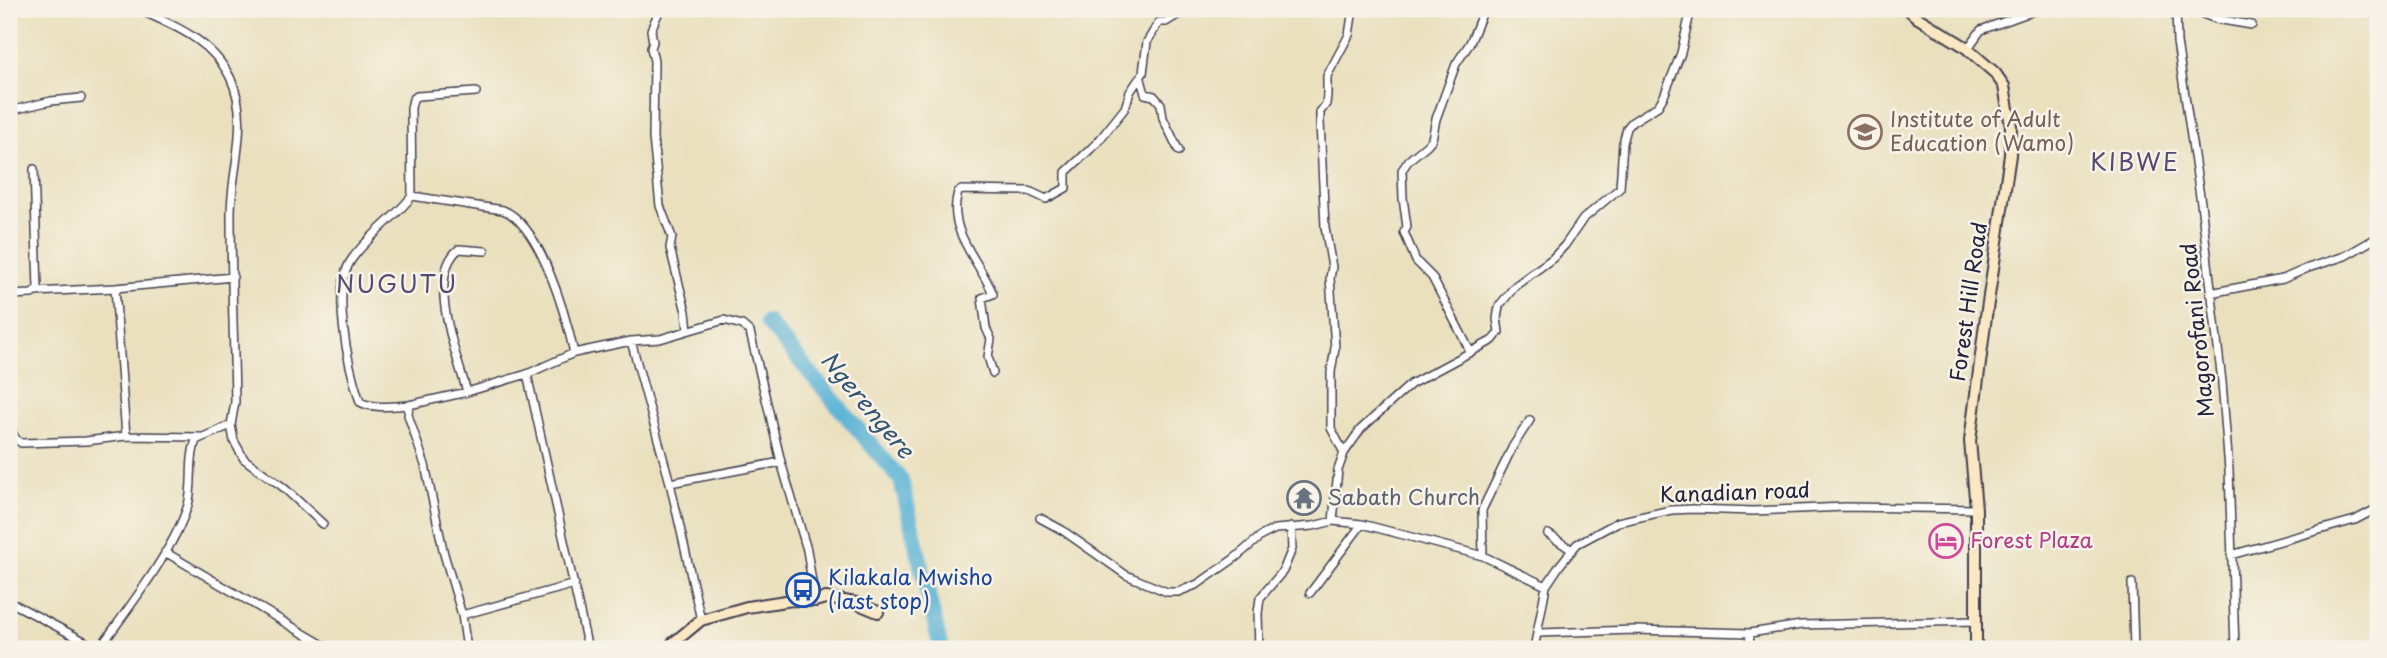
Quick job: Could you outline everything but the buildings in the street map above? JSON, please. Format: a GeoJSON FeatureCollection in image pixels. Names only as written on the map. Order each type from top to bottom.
{"type":"FeatureCollection","features":[{"type":"Feature","properties":{"kind":"street"},"geometry":{"type":"LineString","coordinates":[[137,9],[172,24],[208,47],[229,76],[236,93],[240,113],[231,211],[235,402],[231,425],[234,441],[244,459],[283,487],[323,524]]}},
{"type":"Feature","properties":{"kind":"street"},"geometry":{"type":"LineString","coordinates":[[660,9],[651,30],[654,61],[653,138],[660,206],[664,221],[672,234],[670,248],[688,330]]}},
{"type":"Feature","properties":{"kind":"street"},"geometry":{"type":"LineString","coordinates":[[993,373],[988,357],[992,339],[986,328],[982,298],[993,294],[957,226],[958,192],[1029,191],[1046,199],[1066,188],[1066,172],[1097,143],[1125,108],[1130,92],[1141,79],[1147,42],[1159,22],[1166,22],[1186,9]]}},
{"type":"Feature","properties":{"kind":"street"},"geometry":{"type":"LineString","coordinates":[[1344,453],[1331,428],[1331,372],[1335,348],[1330,278],[1332,267],[1325,227],[1320,112],[1326,104],[1327,76],[1349,35],[1353,9]]}},
{"type":"Feature","properties":{"kind":"street"},"geometry":{"type":"LineString","coordinates":[[1471,351],[1433,277],[1416,261],[1410,248],[1404,232],[1407,227],[1402,170],[1432,139],[1436,119],[1457,64],[1470,43],[1484,9]]}},
{"type":"Feature","properties":{"kind":"street"},"geometry":{"type":"LineString","coordinates":[[1333,521],[1338,470],[1344,453],[1362,429],[1411,384],[1486,345],[1499,332],[1499,306],[1515,286],[1553,258],[1565,246],[1583,219],[1620,188],[1623,143],[1627,128],[1658,106],[1664,96],[1681,53],[1691,9]]}},
{"type":"Feature","properties":{"kind":"street","name":"Forest Hill Road"},"geometry":{"type":"LineString","coordinates":[[1908,9],[1917,18],[1964,46],[2000,78],[2008,97],[2010,155],[1970,441],[1976,509],[1976,649]]}},
{"type":"Feature","properties":{"kind":"street"},"geometry":{"type":"LineString","coordinates":[[1964,46],[1971,44],[1981,30],[2039,9]]}},
{"type":"Feature","properties":{"kind":"street","name":"Magorofani Road"},"geometry":{"type":"LineString","coordinates":[[2176,9],[2176,42],[2202,203],[2226,429],[2235,649]]}},
{"type":"Feature","properties":{"kind":"street"},"geometry":{"type":"LineString","coordinates":[[2189,9],[2216,19],[2252,25]]}},
{"type":"Feature","properties":{"kind":"street"},"geometry":{"type":"LineString","coordinates":[[1141,79],[1145,94],[1154,96],[1161,104],[1163,117],[1180,151]]}},
{"type":"Feature","properties":{"kind":"street"},"geometry":{"type":"LineString","coordinates":[[476,92],[417,96],[413,99],[411,196],[353,256],[345,272],[343,317],[351,371],[360,402],[364,405],[409,405],[467,392],[527,374],[574,353],[631,341],[660,339],[724,320],[742,325],[751,332],[781,462],[807,550],[815,601]]}},
{"type":"Feature","properties":{"kind":"street"},"geometry":{"type":"LineString","coordinates":[[9,111],[51,101],[81,98]]}},
{"type":"Feature","properties":{"kind":"street"},"geometry":{"type":"LineString","coordinates":[[34,169],[38,279],[35,292]]}},
{"type":"Feature","properties":{"kind":"street"},"geometry":{"type":"LineString","coordinates":[[411,196],[503,210],[514,217],[535,243],[546,265],[568,324],[574,353]]}},
{"type":"Feature","properties":{"kind":"street"},"geometry":{"type":"LineString","coordinates":[[2210,293],[2283,279],[2345,256],[2378,237]]}},
{"type":"Feature","properties":{"kind":"street"},"geometry":{"type":"LineString","coordinates":[[467,392],[443,301],[444,270],[449,258],[459,249],[485,251]]}},
{"type":"Feature","properties":{"kind":"street"},"geometry":{"type":"LineString","coordinates":[[9,295],[54,289],[115,288],[233,277]]}},
{"type":"Feature","properties":{"kind":"street"},"geometry":{"type":"LineString","coordinates":[[115,288],[126,436]]}},
{"type":"Feature","properties":{"kind":"street"},"geometry":{"type":"LineString","coordinates":[[631,341],[670,483],[701,620]]}},
{"type":"Feature","properties":{"kind":"street"},"geometry":{"type":"LineString","coordinates":[[527,374],[588,649]]}},
{"type":"Feature","properties":{"kind":"street"},"geometry":{"type":"LineString","coordinates":[[409,405],[408,415],[425,465],[444,554],[462,615],[467,649]]}},
{"type":"Feature","properties":{"kind":"street"},"geometry":{"type":"LineString","coordinates":[[9,409],[11,433],[15,440],[22,443],[86,441],[126,436],[201,437],[231,425]]}},
{"type":"Feature","properties":{"kind":"street"},"geometry":{"type":"LineString","coordinates":[[1483,556],[1482,510],[1507,458],[1530,420]]}},
{"type":"Feature","properties":{"kind":"street"},"geometry":{"type":"LineString","coordinates":[[9,604],[16,605],[95,648],[165,552],[187,508],[194,446],[201,437]]}},
{"type":"Feature","properties":{"kind":"street"},"geometry":{"type":"LineString","coordinates":[[670,483],[781,462]]}},
{"type":"Feature","properties":{"kind":"street","name":"Kanadian road"},"geometry":{"type":"LineString","coordinates":[[1534,649],[1546,586],[1572,550],[1583,540],[1618,522],[1671,510],[1753,511],[1845,507],[1976,509]]}},
{"type":"Feature","properties":{"kind":"street"},"geometry":{"type":"LineString","coordinates":[[2231,555],[2344,524],[2378,508]]}},
{"type":"Feature","properties":{"kind":"street"},"geometry":{"type":"LineString","coordinates":[[1040,517],[1126,575],[1159,590],[1172,592],[1184,590],[1205,579],[1261,536],[1275,529],[1313,526],[1333,521],[1362,524],[1483,556],[1546,586]]}},
{"type":"Feature","properties":{"kind":"street"},"geometry":{"type":"LineString","coordinates":[[1310,593],[1362,524]]}},
{"type":"Feature","properties":{"kind":"street"},"geometry":{"type":"LineString","coordinates":[[1259,649],[1260,598],[1280,576],[1291,554],[1291,527]]}},
{"type":"Feature","properties":{"kind":"street"},"geometry":{"type":"LineString","coordinates":[[1548,534],[1572,550]]}},
{"type":"Feature","properties":{"kind":"street"},"geometry":{"type":"LineString","coordinates":[[165,552],[330,649]]}},
{"type":"Feature","properties":{"kind":"street"},"geometry":{"type":"LineString","coordinates":[[2132,583],[2134,649]]}},
{"type":"Feature","properties":{"kind":"street"},"geometry":{"type":"LineString","coordinates":[[462,615],[575,584]]}},
{"type":"Feature","properties":{"kind":"street"},"geometry":{"type":"LineString","coordinates":[[666,649],[701,620],[758,605],[826,598],[842,600],[878,612]]}},
{"type":"Feature","properties":{"kind":"street"},"geometry":{"type":"LineString","coordinates":[[1539,633],[1635,630],[1750,633],[1801,625],[1976,621]]}},
{"type":"Feature","properties":{"kind":"street"},"geometry":{"type":"LineString","coordinates":[[1749,649],[1750,633]]}},
{"type":"Feature","properties":{"kind":"waterway","name":"Ngerengere"},"geometry":{"type":"LineString","coordinates":[[767,322],[901,480],[941,649]]}},
{"type":"Feature","properties":{"kind":"place","name":"Institute of Adult Education (Wamo)"},"geometry":{"type":"Point","coordinates":[1865,132]}},
{"type":"Feature","properties":{"kind":"place","name":"Sabath Church"},"geometry":{"type":"Point","coordinates":[1304,498]}},
{"type":"Feature","properties":{"kind":"place","name":"Forest Plaza"},"geometry":{"type":"Point","coordinates":[1946,541]}},
{"type":"Feature","properties":{"kind":"place","name":"Kilakala Mwisho (last stop)"},"geometry":{"type":"Point","coordinates":[803,590]}},
{"type":"Feature","properties":{"kind":"district","name":"KIBWE"},"geometry":{"type":"Point","coordinates":[2135,163]}},
{"type":"Feature","properties":{"kind":"district","name":"NUGUTU"},"geometry":{"type":"Point","coordinates":[397,285]}}]}
